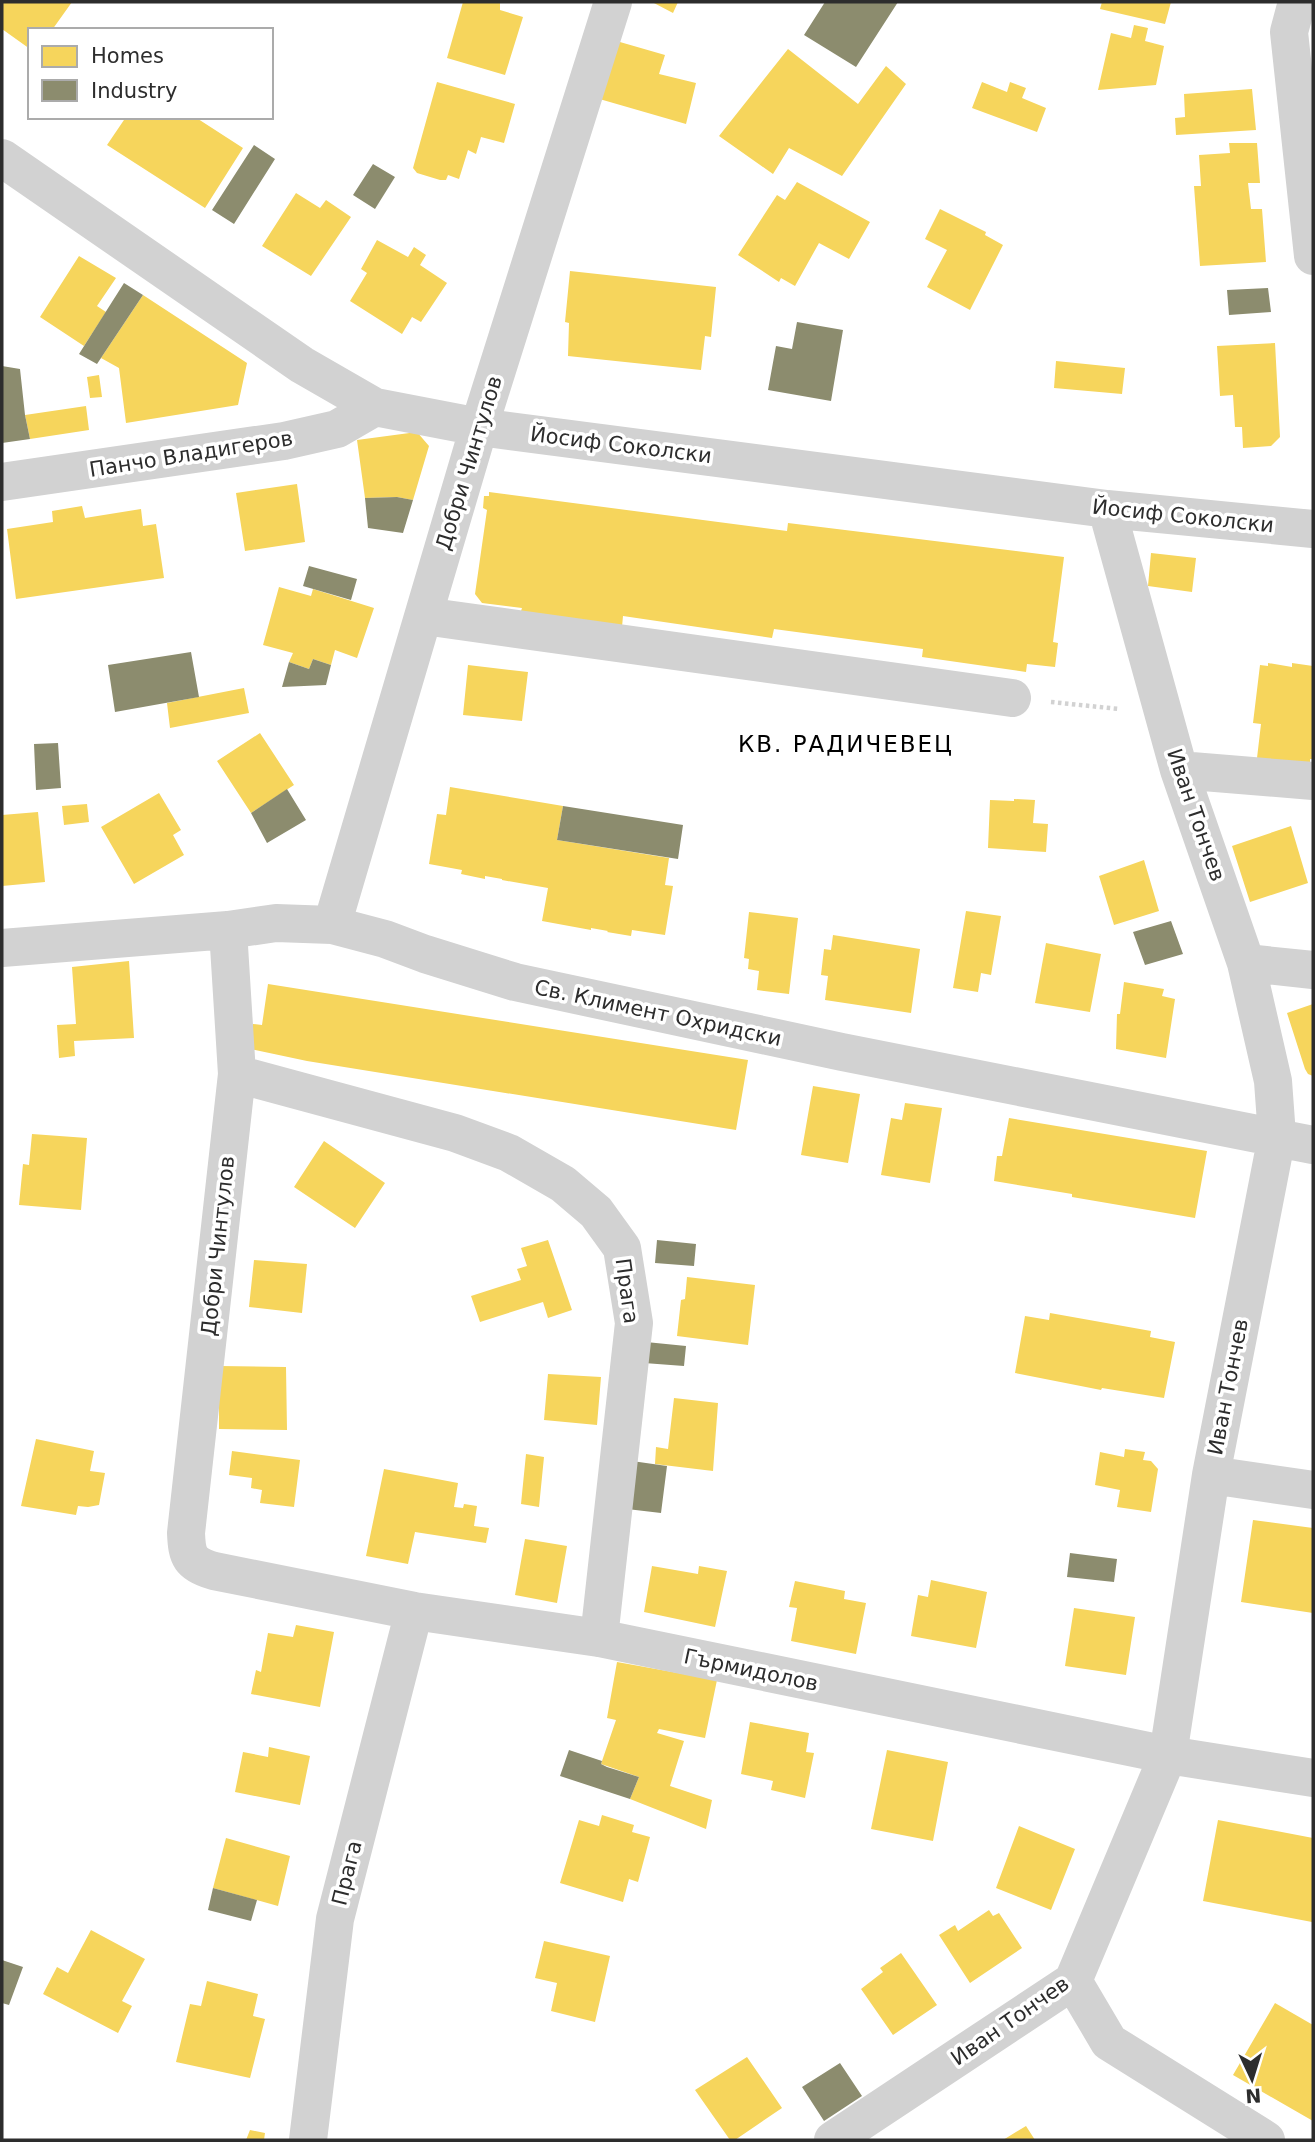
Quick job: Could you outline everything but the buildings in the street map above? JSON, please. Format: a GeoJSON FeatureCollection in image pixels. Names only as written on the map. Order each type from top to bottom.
{"type":"FeatureCollection","features":[{"type":"Feature","properties":{"kind":"street","name":"Добри Чинтулов"},"geometry":{"type":"LineString","coordinates":[[332,925],[480,427],[613,2]]}},
{"type":"Feature","properties":{"kind":"street"},"geometry":{"type":"LineString","coordinates":[[1297,2],[1289,32],[1313,256]]}},
{"type":"Feature","properties":{"kind":"street","name":"Йосиф Соколски"},"geometry":{"type":"LineString","coordinates":[[2,158],[302,365],[375,407],[480,427],[1107,509],[1313,529]]}},
{"type":"Feature","properties":{"kind":"street","name":"Панчо Владигеров"},"geometry":{"type":"LineString","coordinates":[[2,482],[284,441],[337,429],[375,407]]}},
{"type":"Feature","properties":{"kind":"street","name":"Иван Тончев"},"geometry":{"type":"LineString","coordinates":[[833,2140],[1073,1981],[1168,1755],[1211,1475],[1277,1136],[1273,1081],[1247,963],[1179,770],[1107,509]]}},
{"type":"Feature","properties":{"kind":"street"},"geometry":{"type":"LineString","coordinates":[[424,616],[1012,698]]}},
{"type":"Feature","properties":{"kind":"street"},"geometry":{"type":"LineString","coordinates":[[1179,770],[1313,781]]}},
{"type":"Feature","properties":{"kind":"street","name":"Св. Климент Охридски"},"geometry":{"type":"LineString","coordinates":[[2,947],[228,930],[276,923],[332,925],[385,939],[515,982],[842,1052],[1313,1144]]}},
{"type":"Feature","properties":{"kind":"street","name":"Добри Чинтулов"},"geometry":{"type":"LineString","coordinates":[[191,1560],[186,1533],[237,1074],[228,930]]}},
{"type":"Feature","properties":{"kind":"street"},"geometry":{"type":"LineString","coordinates":[[1247,963],[1313,970]]}},
{"type":"Feature","properties":{"kind":"street","name":"Прага"},"geometry":{"type":"LineString","coordinates":[[237,1074],[455,1133],[509,1153],[564,1184],[596,1212],[622,1248],[634,1323],[599,1638]]}},
{"type":"Feature","properties":{"kind":"street"},"geometry":{"type":"LineString","coordinates":[[1211,1475],[1313,1490]]}},
{"type":"Feature","properties":{"kind":"street","name":"Гърмидолов"},"geometry":{"type":"LineString","coordinates":[[191,1560],[202,1568],[214,1571],[414,1611],[599,1638],[1168,1755],[1313,1778]]}},
{"type":"Feature","properties":{"kind":"street","name":"Прага"},"geometry":{"type":"LineString","coordinates":[[309,2140],[335,1919],[414,1611]]}},
{"type":"Feature","properties":{"kind":"street"},"geometry":{"type":"LineString","coordinates":[[1073,1981],[1109,2042],[1266,2140]]}},
{"type":"Feature","properties":{"kind":"path"},"geometry":{"type":"LineString","coordinates":[[1012,698],[1163,714]]}},
{"type":"Feature","properties":{"kind":"district","name":"КВ. РАДИЧЕВЕЦ"},"geometry":{"type":"Point","coordinates":[846,744]}}]}
